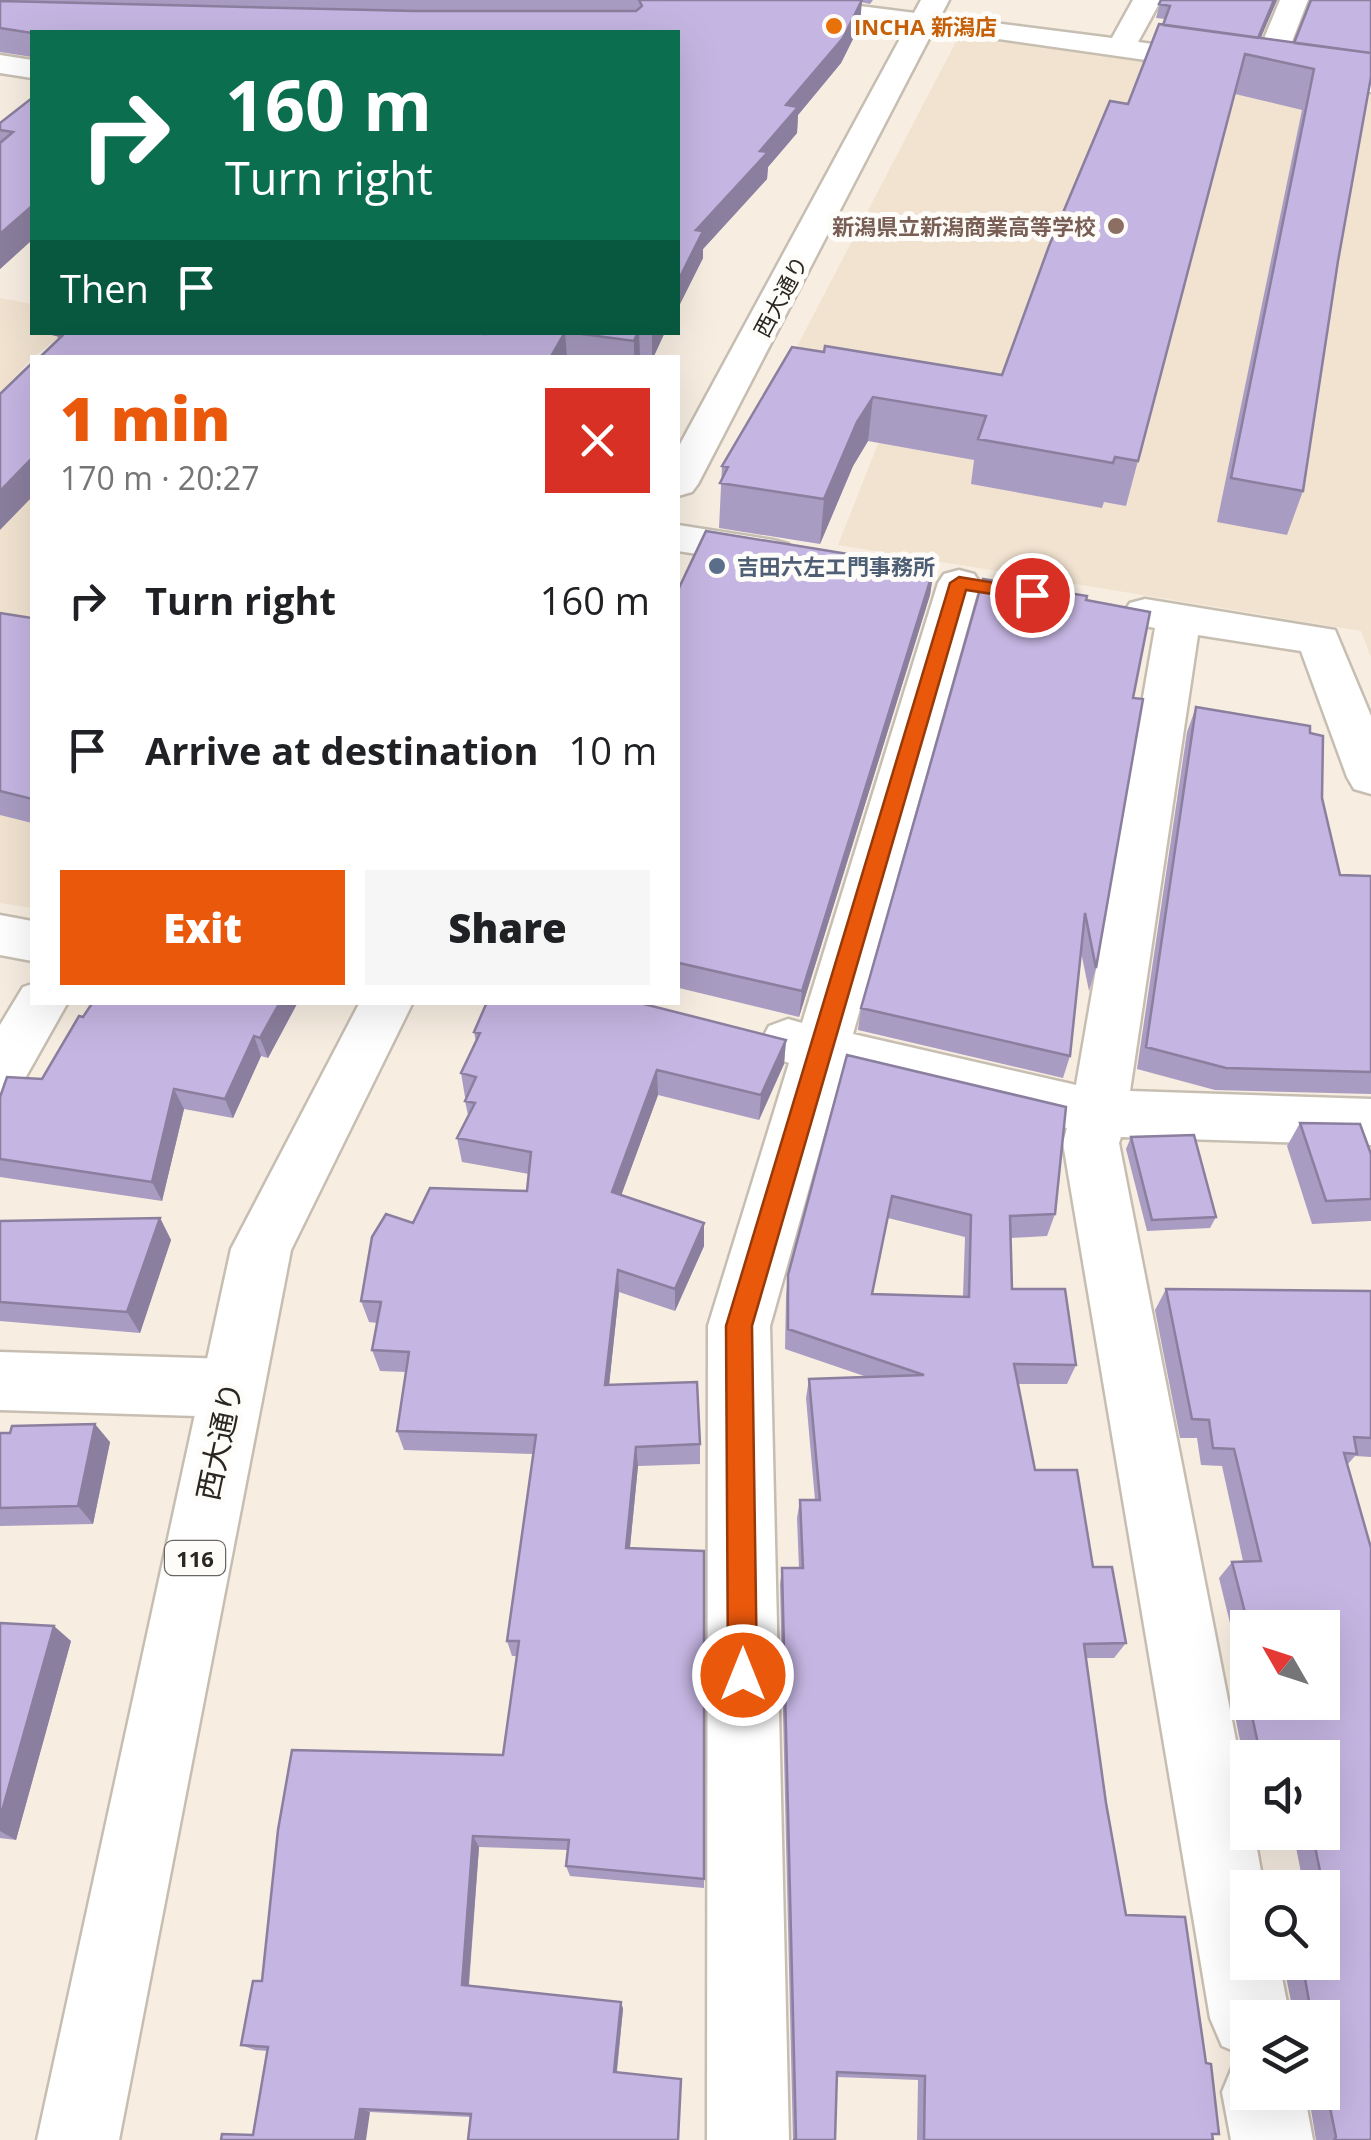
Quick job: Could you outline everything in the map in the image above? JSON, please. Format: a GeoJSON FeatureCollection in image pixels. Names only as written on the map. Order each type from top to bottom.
{"type":"FeatureCollection","features":[{"type":"Feature","properties":{"kind":"main road"},"geometry":{"type":"LineString","coordinates":[[734,0],[928,10],[1121,47],[1371,84]]}},
{"type":"Feature","properties":{"kind":"main road"},"geometry":{"type":"LineString","coordinates":[[1121,47],[1146,0]]}},
{"type":"Feature","properties":{"kind":"main road"},"geometry":{"type":"LineString","coordinates":[[1267,68],[1294,0]]}},
{"type":"Feature","properties":{"kind":"main road","name":"西大通り"},"geometry":{"type":"LineString","coordinates":[[680,480],[928,10]]}},
{"type":"Feature","properties":{"kind":"main road"},"geometry":{"type":"LineString","coordinates":[[0,64],[30,69]]}},
{"type":"Feature","properties":{"kind":"main road"},"geometry":{"type":"LineString","coordinates":[[680,538],[809,559]]}},
{"type":"Feature","properties":{"kind":"main road"},"geometry":{"type":"LineString","coordinates":[[748,2140],[739,1326],[823,1050],[915,720],[959,583]]}},
{"type":"Feature","properties":{"kind":"main road"},"geometry":{"type":"LineString","coordinates":[[1106,606],[1319,640],[1371,777]]}},
{"type":"Feature","properties":{"kind":"main road"},"geometry":{"type":"LineString","coordinates":[[1179,618],[1100,1113],[1091,1143],[1247,2000]]}},
{"type":"Feature","properties":{"kind":"main road"},"geometry":{"type":"LineString","coordinates":[[0,934],[30,941]]}},
{"type":"Feature","properties":{"kind":"main road"},"geometry":{"type":"LineString","coordinates":[[0,1073],[40,1005]]}},
{"type":"Feature","properties":{"kind":"main road","name":"西大通り"},"geometry":{"type":"LineString","coordinates":[[78,2140],[261,1249],[385,1005]]}},
{"type":"Feature","properties":{"kind":"main road"},"geometry":{"type":"LineString","coordinates":[[746,1031],[1100,1113],[1371,1122]]}},
{"type":"Feature","properties":{"kind":"main road"},"geometry":{"type":"LineString","coordinates":[[0,1381],[230,1388]]}},
{"type":"Feature","properties":{"kind":"main road"},"geometry":{"type":"LineString","coordinates":[[1266,2110],[1272,2140]]}},
{"type":"Feature","properties":{"kind":"shaded area","name":"新潟県立新潟商業高等学校"},"geometry":{"type":"Polygon","coordinates":[[[960,34],[1371,91],[1371,657],[1361,631],[838,545],[903,381],[790,360],[960,34]]]}},
{"type":"Feature","properties":{"kind":"shaded area"},"geometry":{"type":"Polygon","coordinates":[[[0,298],[30,304],[30,335],[61,335],[36,355],[30,355],[30,360],[0,393],[0,298]]]}},
{"type":"Feature","properties":{"kind":"shaded area"},"geometry":{"type":"Polygon","coordinates":[[[30,386],[30,908],[0,903],[0,416],[30,386]]]}},
{"type":"Feature","properties":{"kind":"building"},"geometry":{"type":"Polygon","coordinates":[[[639,0],[862,0],[843,38],[786,105],[798,107],[760,151],[768,152],[696,230],[703,231],[680,277],[680,30],[30,33],[0,28],[0,1],[414,11],[636,11],[642,6],[639,0]]]}},
{"type":"Feature","properties":{"kind":"building"},"geometry":{"type":"Polygon","coordinates":[[[1161,0],[1274,0],[1258,38],[1163,25],[1170,6],[1159,4],[1161,0]]]}},
{"type":"Feature","properties":{"kind":"building"},"geometry":{"type":"Polygon","coordinates":[[[1311,0],[1371,0],[1371,53],[1294,43],[1311,0]]]}},
{"type":"Feature","properties":{"kind":"building"},"geometry":{"type":"Polygon","coordinates":[[[1159,24],[1371,53],[1371,77],[1303,491],[1231,478],[1314,69],[1245,54],[1138,461],[1115,457],[1113,463],[978,439],[986,416],[873,397],[857,422],[824,499],[720,483],[728,467],[722,466],[792,347],[824,352],[825,346],[1002,375],[1049,246],[1110,101],[1128,104],[1159,24]]]}},
{"type":"Feature","properties":{"kind":"building"},"geometry":{"type":"Polygon","coordinates":[[[30,100],[30,208],[0,234],[0,143],[13,132],[0,130],[0,123],[30,100]]]}},
{"type":"Feature","properties":{"kind":"building"},"geometry":{"type":"Polygon","coordinates":[[[57,335],[563,335],[552,355],[42,355],[62,336],[57,335]]]}},
{"type":"Feature","properties":{"kind":"building"},"geometry":{"type":"Polygon","coordinates":[[[589,335],[637,335],[634,341],[589,335]]]}},
{"type":"Feature","properties":{"kind":"building"},"geometry":{"type":"Polygon","coordinates":[[[30,365],[30,460],[0,491],[0,394],[30,365]]]}},
{"type":"Feature","properties":{"kind":"building"},"geometry":{"type":"Polygon","coordinates":[[[706,531],[934,568],[802,991],[680,963],[680,586],[706,531]]]}},
{"type":"Feature","properties":{"kind":"building"},"geometry":{"type":"Polygon","coordinates":[[[983,579],[1087,596],[1086,600],[1150,612],[1133,698],[1143,699],[1096,968],[1085,913],[1070,1056],[861,1008],[983,579]]]}},
{"type":"Feature","properties":{"kind":"building"},"geometry":{"type":"Polygon","coordinates":[[[0,613],[30,618],[30,798],[0,791],[0,613]]]}},
{"type":"Feature","properties":{"kind":"building"},"geometry":{"type":"Polygon","coordinates":[[[1196,707],[1310,726],[1310,733],[1323,736],[1322,798],[1340,875],[1371,876],[1371,1072],[1226,1068],[1146,1047],[1196,707]]]}},
{"type":"Feature","properties":{"kind":"building"},"geometry":{"type":"Polygon","coordinates":[[[91,1005],[278,1005],[260,1038],[254,1036],[225,1099],[174,1089],[152,1182],[0,1159],[0,1097],[7,1077],[42,1079],[79,1016],[83,1017],[91,1005]]]}},
{"type":"Feature","properties":{"kind":"building"},"geometry":{"type":"Polygon","coordinates":[[[486,1005],[648,1005],[786,1040],[761,1095],[657,1070],[612,1192],[704,1223],[675,1289],[618,1270],[605,1385],[697,1382],[700,1444],[636,1447],[626,1548],[704,1551],[704,1879],[566,1866],[569,1840],[473,1836],[462,1985],[621,2002],[614,2072],[681,2079],[678,2140],[468,2140],[471,2114],[360,2109],[355,2140],[221,2140],[222,2134],[253,2135],[268,2047],[241,2045],[253,1981],[262,1981],[278,1830],[292,1750],[503,1755],[519,1641],[507,1641],[536,1435],[397,1431],[409,1352],[372,1350],[381,1302],[361,1301],[372,1237],[386,1214],[413,1223],[430,1188],[527,1191],[531,1152],[457,1138],[475,1103],[465,1101],[476,1077],[461,1073],[480,1033],[474,1032],[486,1005]]]}},
{"type":"Feature","properties":{"kind":"building"},"geometry":{"type":"Polygon","coordinates":[[[847,1055],[1066,1107],[1055,1214],[1010,1216],[1012,1289],[1065,1289],[1076,1365],[1014,1364],[1035,1470],[1077,1470],[1093,1567],[1112,1567],[1126,1643],[1084,1644],[1106,1803],[1126,1915],[1185,1917],[1206,2063],[1211,2064],[1219,2134],[1212,2134],[1213,2140],[924,2140],[925,2076],[837,2072],[835,2140],[794,2140],[782,1568],[803,1568],[800,1500],[820,1500],[809,1379],[924,1375],[788,1329],[788,1275],[847,1055]],[[892,1196],[872,1294],[969,1297],[971,1215],[892,1196]]]}},
{"type":"Feature","properties":{"kind":"building"},"geometry":{"type":"Polygon","coordinates":[[[1300,1123],[1360,1124],[1371,1154],[1371,1199],[1326,1201],[1300,1123]]]}},
{"type":"Feature","properties":{"kind":"building"},"geometry":{"type":"Polygon","coordinates":[[[1194,1135],[1216,1217],[1152,1220],[1131,1137],[1194,1135]]]}},
{"type":"Feature","properties":{"kind":"building"},"geometry":{"type":"Polygon","coordinates":[[[160,1218],[127,1312],[0,1302],[0,1221],[160,1218]]]}},
{"type":"Feature","properties":{"kind":"building"},"geometry":{"type":"Polygon","coordinates":[[[1166,1289],[1371,1291],[1371,1438],[1354,1437],[1357,1454],[1344,1453],[1371,1548],[1371,2140],[1334,2140],[1330,2110],[1340,2110],[1340,2000],[1309,2000],[1305,1980],[1340,1980],[1340,1870],[1320,1870],[1316,1850],[1340,1850],[1340,1740],[1257,1740],[1253,1720],[1340,1720],[1340,1610],[1244,1610],[1232,1562],[1261,1561],[1234,1449],[1213,1448],[1209,1420],[1192,1419],[1166,1289]]]}},
{"type":"Feature","properties":{"kind":"building"},"geometry":{"type":"Polygon","coordinates":[[[95,1424],[78,1506],[0,1508],[0,1433],[10,1433],[12,1426],[95,1424]]]}},
{"type":"Feature","properties":{"kind":"building"},"geometry":{"type":"Polygon","coordinates":[[[0,1623],[54,1626],[0,1818],[0,1623]]]}},
{"type":"Feature","properties":{"kind":"place","name":"INCHA 新潟店"},"geometry":{"type":"Point","coordinates":[834,26]}},
{"type":"Feature","properties":{"kind":"place","name":"新潟県立新潟商業高等学校"},"geometry":{"type":"Point","coordinates":[1116,226]}},
{"type":"Feature","properties":{"kind":"place","name":"吉田六左エ門事務所"},"geometry":{"type":"Point","coordinates":[717,566]}},
{"type":"Feature","properties":{"kind":"route"},"geometry":{"type":"LineString","coordinates":[[743,1675],[739,1326],[823,1050],[915,720],[959,583],[1032,595]]}}]}
